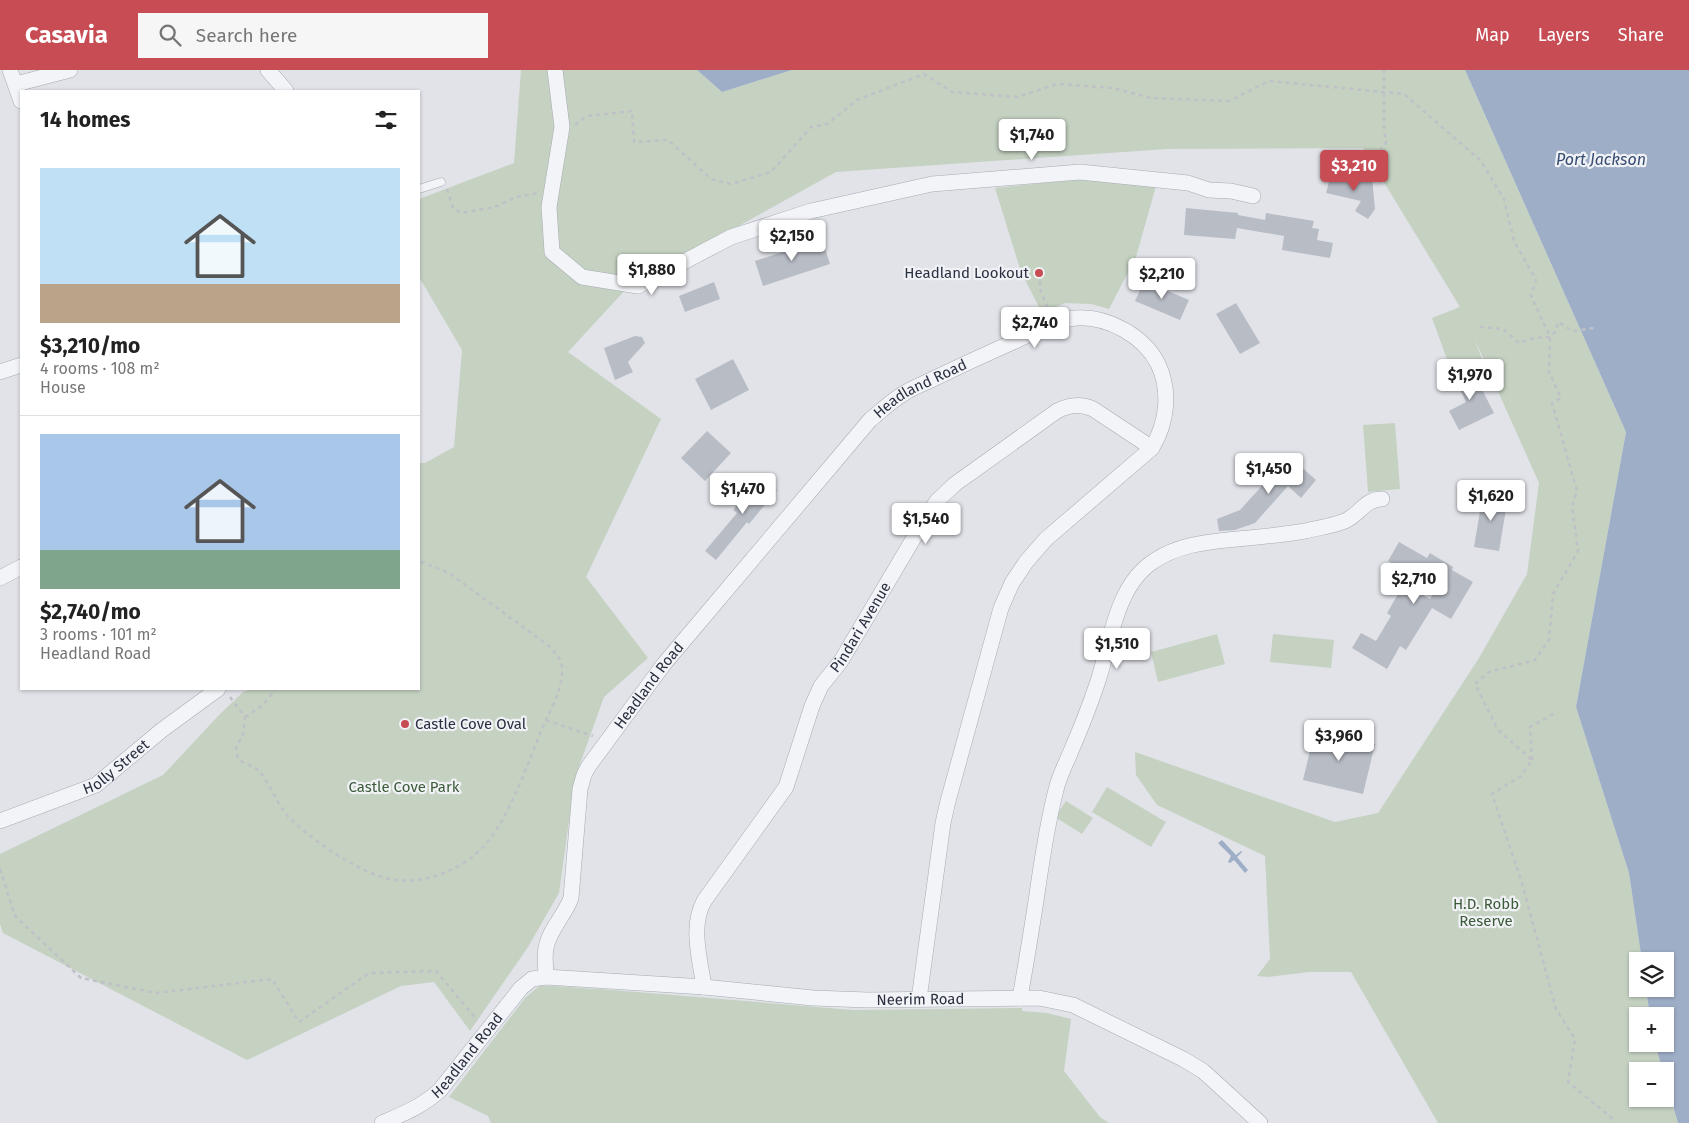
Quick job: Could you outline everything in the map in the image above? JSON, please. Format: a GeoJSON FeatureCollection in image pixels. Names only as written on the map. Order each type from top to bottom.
{"type":"FeatureCollection","features":[{"type":"Feature","properties":{"kind":"street"},"geometry":{"type":"LineString","coordinates":[[10,70],[20,98]]}},
{"type":"Feature","properties":{"kind":"street"},"geometry":{"type":"LineString","coordinates":[[16,84],[70,70]]}},
{"type":"Feature","properties":{"kind":"street"},"geometry":{"type":"LineString","coordinates":[[268,70],[285,90]]}},
{"type":"Feature","properties":{"kind":"street"},"geometry":{"type":"LineString","coordinates":[[555,70],[562,127],[549,207],[552,252],[582,277],[638,286],[732,237],[812,211],[932,184],[1080,172],[1188,182],[1209,190],[1231,191],[1253,196]]}},
{"type":"Feature","properties":{"kind":"street","name":"Headland Road"},"geometry":{"type":"LineString","coordinates":[[382,1123],[397,1120],[436,1095],[521,988],[532,979],[546,976],[545,951],[547,943],[568,908],[572,893],[580,789],[584,775],[664,664],[870,420],[903,393],[960,366],[1055,324],[1075,318],[1097,319],[1132,335],[1150,352],[1162,374],[1166,398],[1163,423],[1152,448],[1046,539],[1026,562],[1012,583],[1001,608],[943,822],[919,999]]}},
{"type":"Feature","properties":{"kind":"street"},"geometry":{"type":"LineString","coordinates":[[0,372],[20,365]]}},
{"type":"Feature","properties":{"kind":"street","name":"Pindari Avenue"},"geometry":{"type":"LineString","coordinates":[[704,987],[696,922],[699,910],[786,787],[812,706],[821,686],[845,654],[921,524],[938,501],[955,484],[1057,411],[1066,407],[1085,405],[1093,408],[1152,448]]}},
{"type":"Feature","properties":{"kind":"street"},"geometry":{"type":"LineString","coordinates":[[1020,998],[1044,844],[1056,788],[1089,708],[1114,624],[1125,594],[1132,583],[1142,570],[1154,561],[1180,548],[1196,544],[1287,534],[1328,526],[1343,522],[1354,516],[1366,503],[1373,499],[1382,499]]}},
{"type":"Feature","properties":{"kind":"street"},"geometry":{"type":"LineString","coordinates":[[0,578],[20,568]]}},
{"type":"Feature","properties":{"kind":"street","name":"Holly Street"},"geometry":{"type":"LineString","coordinates":[[0,821],[96,785],[162,730],[222,691]]}},
{"type":"Feature","properties":{"kind":"street","name":"Neerim Road"},"geometry":{"type":"LineString","coordinates":[[546,976],[704,987],[813,998],[868,1000],[1039,998],[1073,1005],[1203,1071],[1260,1123]]}},
{"type":"Feature","properties":{"kind":"lane"},"geometry":{"type":"LineString","coordinates":[[420,189],[441,182]]}},
{"type":"Feature","properties":{"kind":"path"},"geometry":{"type":"LineString","coordinates":[[1380,151],[1386,143],[1384,126],[1384,70]]}},
{"type":"Feature","properties":{"kind":"path"},"geometry":{"type":"LineString","coordinates":[[562,127],[572,127],[587,116],[632,111],[634,142],[668,140],[711,179],[731,184],[771,172],[811,127],[827,124],[857,100],[924,74],[952,92],[1017,97],[1057,84],[1113,88],[1151,98],[1229,101],[1269,82],[1404,94],[1480,160],[1504,199],[1514,241],[1536,280],[1531,296],[1550,337],[1549,372],[1560,398],[1552,403],[1577,491],[1572,506],[1578,551],[1553,594],[1549,640],[1535,660],[1489,672],[1474,684],[1498,730],[1532,760]]}},
{"type":"Feature","properties":{"kind":"path"},"geometry":{"type":"LineString","coordinates":[[441,182],[449,192],[453,208],[462,213],[495,207],[516,197],[539,193],[543,190]]}},
{"type":"Feature","properties":{"kind":"path"},"geometry":{"type":"LineString","coordinates":[[1039,273],[1041,292],[1055,324]]}},
{"type":"Feature","properties":{"kind":"path"},"geometry":{"type":"LineString","coordinates":[[1480,327],[1502,330],[1519,343],[1534,338],[1550,337],[1556,331],[1558,322],[1573,331],[1594,328]]}},
{"type":"Feature","properties":{"kind":"path"},"geometry":{"type":"LineString","coordinates":[[222,691],[245,717],[243,734],[236,749],[238,759],[259,771],[287,815],[322,846],[378,877],[396,880],[416,880],[435,876],[463,864],[484,845],[497,828],[515,794],[560,688],[561,660],[549,646],[449,573],[420,561]]}},
{"type":"Feature","properties":{"kind":"path"},"geometry":{"type":"LineString","coordinates":[[245,717],[262,706],[275,690]]}},
{"type":"Feature","properties":{"kind":"path"},"geometry":{"type":"LineString","coordinates":[[1557,712],[1530,727],[1532,760],[1521,776],[1492,794],[1522,883],[1556,1009],[1574,1040],[1568,1082],[1613,1119],[1614,1123]]}},
{"type":"Feature","properties":{"kind":"path"},"geometry":{"type":"LineString","coordinates":[[546,720],[596,737],[606,743]]}},
{"type":"Feature","properties":{"kind":"path"},"geometry":{"type":"LineString","coordinates":[[0,869],[15,916],[81,978],[156,993],[272,980],[299,1022],[369,973],[436,971],[479,1022]]}},
{"type":"Feature","properties":{"kind":"green space"},"geometry":{"type":"Polygon","coordinates":[[[521,70],[697,70],[722,92],[792,70],[1465,70],[1626,432],[1576,707],[1629,873],[1641,952],[1629,952],[1629,997],[1647,997],[1649,1007],[1629,1007],[1629,1052],[1657,1052],[1660,1062],[1629,1062],[1629,1107],[1673,1107],[1678,1123],[1438,1123],[1351,972],[1309,972],[1268,977],[1257,976],[1270,959],[1265,856],[1157,805],[1136,775],[1135,752],[1335,822],[1378,813],[1479,658],[1527,574],[1539,483],[1475,340],[1483,362],[1452,373],[1432,318],[1460,307],[1363,148],[1167,149],[836,172],[627,288],[568,352],[661,419],[586,577],[648,658],[604,697],[575,778],[559,893],[528,947],[470,1031],[434,982],[401,986],[247,1060],[3,933],[0,924],[0,854],[163,775],[243,692],[248,690],[420,690],[420,463],[425,463],[454,447],[462,350],[420,279],[420,199],[514,163],[521,70]]]}},
{"type":"Feature","properties":{"kind":"green space"},"geometry":{"type":"Polygon","coordinates":[[[1082,179],[1156,186],[1136,257],[1109,309],[1091,304],[1065,303],[1042,313],[1021,272],[995,188],[1082,179]]]}},
{"type":"Feature","properties":{"kind":"green space"},"geometry":{"type":"Polygon","coordinates":[[[1395,423],[1400,489],[1368,492],[1363,425],[1395,423]]]}},
{"type":"Feature","properties":{"kind":"green space"},"geometry":{"type":"Polygon","coordinates":[[[1217,634],[1225,664],[1158,682],[1151,652],[1217,634]]]}},
{"type":"Feature","properties":{"kind":"green space"},"geometry":{"type":"Polygon","coordinates":[[[1273,634],[1334,640],[1331,668],[1270,662],[1273,634]]]}},
{"type":"Feature","properties":{"kind":"green space"},"geometry":{"type":"Polygon","coordinates":[[[1107,787],[1166,822],[1151,847],[1092,812],[1107,787]]]}},
{"type":"Feature","properties":{"kind":"green space"},"geometry":{"type":"Polygon","coordinates":[[[1066,801],[1093,818],[1082,834],[1055,817],[1066,801]]]}},
{"type":"Feature","properties":{"kind":"green space"},"geometry":{"type":"Polygon","coordinates":[[[539,986],[600,989],[853,1010],[1022,1008],[1022,1011],[1047,1013],[1071,1019],[1064,1071],[1100,1117],[1109,1123],[491,1123],[488,1116],[449,1097],[525,998],[539,986]]]}},
{"type":"Feature","properties":{"kind":"water"},"geometry":{"type":"Polygon","coordinates":[[[697,70],[792,70],[722,92],[697,70]]]}},
{"type":"Feature","properties":{"kind":"water","name":"Port Jackson"},"geometry":{"type":"Polygon","coordinates":[[[1465,70],[1689,70],[1689,1123],[1678,1123],[1673,1107],[1674,1062],[1660,1062],[1657,1052],[1674,1052],[1674,1007],[1649,1007],[1647,997],[1674,997],[1674,952],[1641,952],[1629,873],[1576,707],[1626,432],[1465,70]]]}},
{"type":"Feature","properties":{"kind":"water"},"geometry":{"type":"Polygon","coordinates":[[[1222,840],[1236,855],[1242,852],[1237,857],[1248,870],[1245,873],[1234,860],[1230,863],[1228,862],[1231,856],[1218,843],[1222,840]]]}},
{"type":"Feature","properties":{"kind":"building"},"geometry":{"type":"Polygon","coordinates":[[[1331,174],[1351,178],[1372,177],[1375,209],[1368,219],[1355,211],[1361,201],[1326,193],[1331,174]]]}},
{"type":"Feature","properties":{"kind":"building"},"geometry":{"type":"Polygon","coordinates":[[[1186,208],[1238,213],[1238,215],[1265,220],[1266,213],[1314,221],[1312,228],[1319,229],[1317,240],[1333,243],[1330,258],[1282,250],[1284,236],[1237,228],[1235,239],[1184,235],[1186,208]]]}},
{"type":"Feature","properties":{"kind":"building"},"geometry":{"type":"Polygon","coordinates":[[[822,239],[830,264],[763,286],[755,261],[822,239]]]}},
{"type":"Feature","properties":{"kind":"building"},"geometry":{"type":"Polygon","coordinates":[[[1144,281],[1189,300],[1180,320],[1135,301],[1144,281]]]}},
{"type":"Feature","properties":{"kind":"building"},"geometry":{"type":"Polygon","coordinates":[[[714,282],[720,299],[685,312],[679,296],[714,282]]]}},
{"type":"Feature","properties":{"kind":"building"},"geometry":{"type":"Polygon","coordinates":[[[1236,303],[1260,343],[1240,354],[1216,314],[1236,303]]]}},
{"type":"Feature","properties":{"kind":"building"},"geometry":{"type":"Polygon","coordinates":[[[635,336],[642,337],[645,343],[628,362],[633,372],[615,380],[604,348],[635,336]]]}},
{"type":"Feature","properties":{"kind":"building"},"geometry":{"type":"Polygon","coordinates":[[[733,359],[749,390],[711,410],[695,379],[733,359]]]}},
{"type":"Feature","properties":{"kind":"building"},"geometry":{"type":"Polygon","coordinates":[[[1471,368],[1494,413],[1459,430],[1449,411],[1466,402],[1454,377],[1471,368]]]}},
{"type":"Feature","properties":{"kind":"building"},"geometry":{"type":"Polygon","coordinates":[[[707,431],[731,453],[705,481],[681,458],[707,431]]]}},
{"type":"Feature","properties":{"kind":"building"},"geometry":{"type":"Polygon","coordinates":[[[1289,456],[1316,480],[1301,498],[1288,486],[1255,523],[1235,530],[1219,531],[1217,519],[1240,510],[1289,456]]]}},
{"type":"Feature","properties":{"kind":"building"},"geometry":{"type":"Polygon","coordinates":[[[761,476],[777,490],[749,524],[747,522],[716,560],[705,551],[737,513],[733,510],[761,476]]]}},
{"type":"Feature","properties":{"kind":"building"},"geometry":{"type":"Polygon","coordinates":[[[1483,493],[1508,497],[1499,551],[1474,547],[1483,493]]]}},
{"type":"Feature","properties":{"kind":"building"},"geometry":{"type":"Polygon","coordinates":[[[1399,542],[1427,558],[1430,553],[1453,567],[1452,570],[1473,582],[1451,619],[1432,608],[1406,650],[1400,646],[1387,669],[1352,648],[1361,633],[1376,641],[1391,616],[1387,613],[1404,584],[1430,599],[1442,579],[1423,568],[1417,578],[1388,561],[1399,542]]]}},
{"type":"Feature","properties":{"kind":"building"},"geometry":{"type":"Polygon","coordinates":[[[1315,730],[1375,744],[1363,794],[1303,780],[1315,730]]]}},
{"type":"Feature","properties":{"kind":"place","name":"Headland Lookout"},"geometry":{"type":"Point","coordinates":[1039,273]}},
{"type":"Feature","properties":{"kind":"place","name":"Castle Cove Oval"},"geometry":{"type":"Point","coordinates":[405,724]}},
{"type":"Feature","properties":{"kind":"park label","name":"Castle Cove Park"},"geometry":{"type":"Point","coordinates":[404,787]}},
{"type":"Feature","properties":{"kind":"park label","name":"H.D. Robb Reserve"},"geometry":{"type":"Point","coordinates":[1486,912]}}]}
